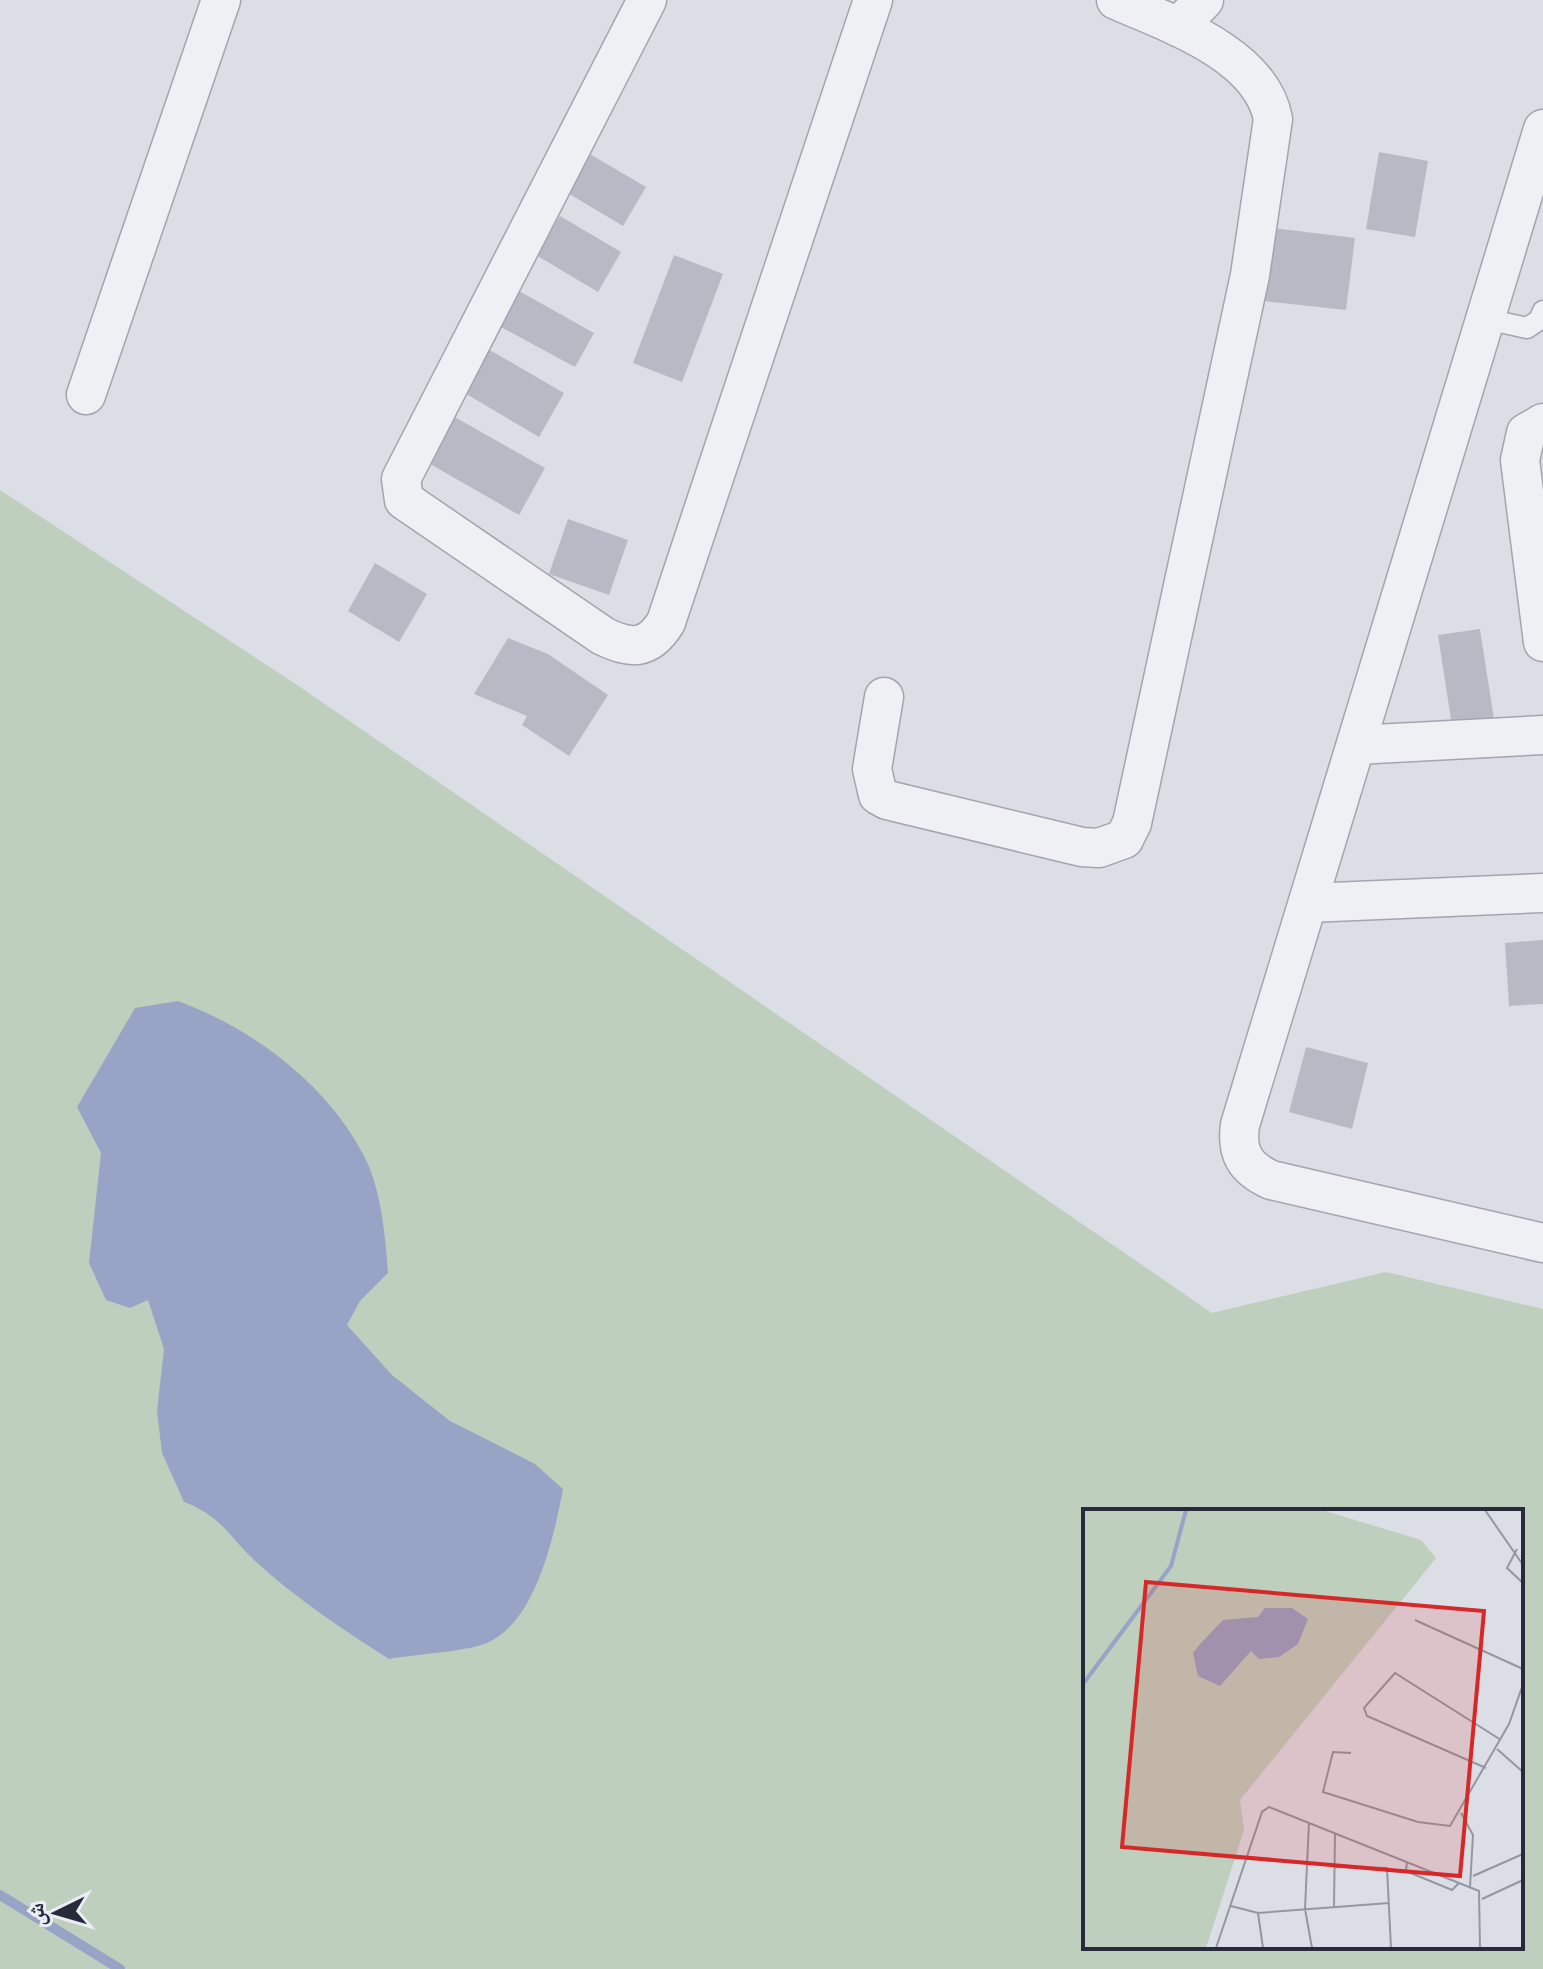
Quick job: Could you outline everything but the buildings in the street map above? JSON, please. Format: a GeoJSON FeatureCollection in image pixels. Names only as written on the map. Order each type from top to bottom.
{"type":"FeatureCollection","features":[{"type":"Feature","properties":{"kind":"street"},"geometry":{"type":"LineString","coordinates":[[86,395],[221,0]]}},
{"type":"Feature","properties":{"kind":"street"},"geometry":{"type":"LineString","coordinates":[[647,0],[400,486],[404,500],[603,636],[626,647],[636,647],[657,637],[666,622],[873,0]]}},
{"type":"Feature","properties":{"kind":"street"},"geometry":{"type":"LineString","coordinates":[[884,697],[872,769],[878,795],[887,800],[1082,847],[1099,848],[1124,839],[1132,823],[1250,275],[1273,119],[1260,83],[1241,64],[1178,27],[1116,0]]}},
{"type":"Feature","properties":{"kind":"street"},"geometry":{"type":"LineString","coordinates":[[1178,27],[1204,0]]}},
{"type":"Feature","properties":{"kind":"street"},"geometry":{"type":"LineString","coordinates":[[1543,129],[1240,1125],[1238,1142],[1243,1160],[1255,1173],[1271,1180],[1543,1243]]}},
{"type":"Feature","properties":{"kind":"street"},"geometry":{"type":"LineString","coordinates":[[1543,423],[1526,433],[1520,460],[1543,642]]}},
{"type":"Feature","properties":{"kind":"street"},"geometry":{"type":"LineString","coordinates":[[1356,745],[1543,735]]}},
{"type":"Feature","properties":{"kind":"street"},"geometry":{"type":"LineString","coordinates":[[1308,903],[1543,893]]}},
{"type":"Feature","properties":{"kind":"lane"},"geometry":{"type":"LineString","coordinates":[[1486,319],[1527,328],[1539,320],[1543,311]]}},
{"type":"Feature","properties":{"kind":"green space"},"geometry":{"type":"Polygon","coordinates":[[[0,490],[297,685],[1212,1313],[1386,1272],[1543,1309],[1543,1969],[0,1969],[0,490]]]}},
{"type":"Feature","properties":{"kind":"water"},"geometry":{"type":"Polygon","coordinates":[[[178,1001],[234,1027],[287,1063],[332,1108],[366,1160],[379,1200],[388,1273],[360,1301],[347,1325],[392,1375],[450,1421],[535,1464],[563,1489],[548,1553],[530,1597],[504,1632],[487,1643],[453,1651],[389,1659],[302,1600],[254,1560],[223,1526],[207,1513],[184,1502],[162,1453],[157,1411],[164,1349],[148,1300],[130,1308],[106,1300],[89,1263],[101,1153],[77,1107],[135,1008],[178,1001]]]}},
{"type":"Feature","properties":{"kind":"waterway"},"geometry":{"type":"LineString","coordinates":[[0,1895],[120,1969]]}}]}
